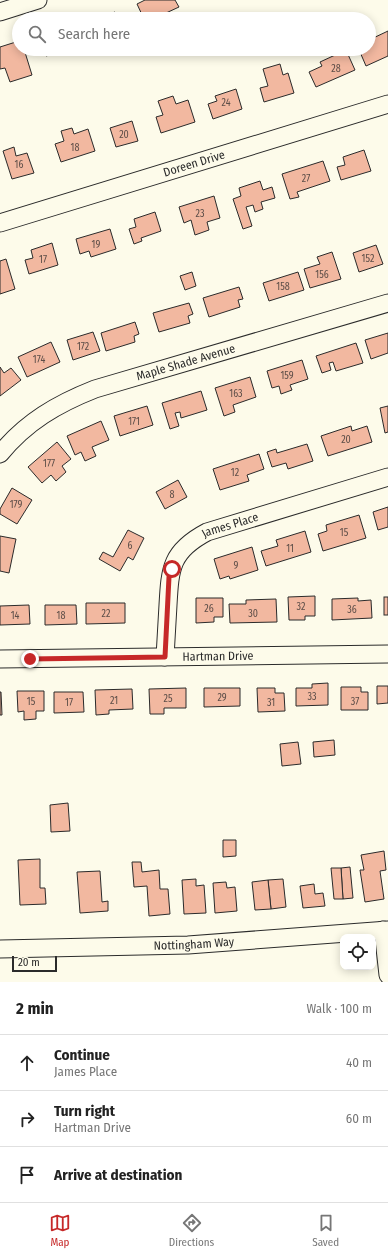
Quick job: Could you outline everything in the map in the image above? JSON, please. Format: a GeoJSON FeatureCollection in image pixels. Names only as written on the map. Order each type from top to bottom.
{"type":"FeatureCollection","features":[{"type":"Feature","properties":{"kind":"street"},"geometry":{"type":"LineString","coordinates":[[0,12],[38,0]]}},
{"type":"Feature","properties":{"kind":"street","name":"Doreen Drive"},"geometry":{"type":"LineString","coordinates":[[0,223],[388,104]]}},
{"type":"Feature","properties":{"kind":"street","name":"Maple Shade Avenue"},"geometry":{"type":"LineString","coordinates":[[0,454],[29,424],[51,409],[95,389],[388,303]]}},
{"type":"Feature","properties":{"kind":"street","name":"James Place"},"geometry":{"type":"LineString","coordinates":[[165,657],[169,577],[174,561],[183,549],[194,539],[207,532],[388,477]]}},
{"type":"Feature","properties":{"kind":"street","name":"Hartman Drive"},"geometry":{"type":"LineString","coordinates":[[0,659],[388,654]]}},
{"type":"Feature","properties":{"kind":"street"},"geometry":{"type":"LineString","coordinates":[[385,930],[388,975]]}},
{"type":"Feature","properties":{"kind":"street","name":"Nottingham Way"},"geometry":{"type":"LineString","coordinates":[[0,949],[188,945],[385,930]]}},
{"type":"Feature","properties":{"kind":"building"},"geometry":{"type":"Polygon","coordinates":[[[145,0],[175,0],[179,7],[168,12],[141,12],[137,4],[145,0]]]}},
{"type":"Feature","properties":{"kind":"building"},"geometry":{"type":"Polygon","coordinates":[[[388,31],[388,56],[366,66],[362,56],[376,56],[376,37],[388,31]]]}},
{"type":"Feature","properties":{"kind":"building"},"geometry":{"type":"Polygon","coordinates":[[[12,43],[12,56],[26,56],[32,75],[10,82],[5,68],[0,69],[0,47],[12,43]]]}},
{"type":"Feature","properties":{"kind":"building"},"geometry":{"type":"Polygon","coordinates":[[[333,56],[349,56],[355,70],[316,87],[309,72],[322,66],[320,62],[333,56]]]}},
{"type":"Feature","properties":{"kind":"building"},"geometry":{"type":"Polygon","coordinates":[[[280,64],[283,75],[288,73],[294,93],[264,102],[260,88],[268,86],[263,69],[280,64]]]}},
{"type":"Feature","properties":{"kind":"building"},"geometry":{"type":"Polygon","coordinates":[[[236,89],[242,109],[213,119],[208,104],[217,101],[215,96],[236,89]]]}},
{"type":"Feature","properties":{"kind":"building"},"geometry":{"type":"Polygon","coordinates":[[[173,96],[176,104],[188,100],[195,122],[161,133],[156,117],[163,115],[158,101],[173,96]]]}},
{"type":"Feature","properties":{"kind":"building"},"geometry":{"type":"Polygon","coordinates":[[[132,121],[138,141],[116,147],[110,128],[132,121]]]}},
{"type":"Feature","properties":{"kind":"building"},"geometry":{"type":"Polygon","coordinates":[[[72,128],[74,134],[88,129],[95,151],[61,162],[55,144],[64,141],[61,131],[72,128]]]}},
{"type":"Feature","properties":{"kind":"building"},"geometry":{"type":"Polygon","coordinates":[[[14,147],[16,156],[27,153],[34,173],[12,179],[3,151],[14,147]]]}},
{"type":"Feature","properties":{"kind":"building"},"geometry":{"type":"Polygon","coordinates":[[[364,150],[371,171],[341,180],[337,167],[345,165],[343,157],[364,150]]]}},
{"type":"Feature","properties":{"kind":"building"},"geometry":{"type":"Polygon","coordinates":[[[323,161],[330,181],[297,192],[299,197],[290,199],[282,174],[323,161]]]}},
{"type":"Feature","properties":{"kind":"building"},"geometry":{"type":"Polygon","coordinates":[[[260,181],[263,190],[272,187],[275,198],[261,202],[263,209],[255,212],[253,205],[246,207],[252,226],[243,229],[233,199],[241,196],[239,188],[260,181]]]}},
{"type":"Feature","properties":{"kind":"building"},"geometry":{"type":"Polygon","coordinates":[[[214,196],[220,218],[207,222],[209,230],[195,235],[191,220],[184,223],[179,207],[214,196]]]}},
{"type":"Feature","properties":{"kind":"building"},"geometry":{"type":"Polygon","coordinates":[[[155,212],[161,231],[141,238],[142,241],[134,244],[129,229],[136,227],[134,219],[155,212]]]}},
{"type":"Feature","properties":{"kind":"building"},"geometry":{"type":"Polygon","coordinates":[[[110,229],[116,249],[91,257],[89,251],[80,254],[76,239],[110,229]]]}},
{"type":"Feature","properties":{"kind":"building"},"geometry":{"type":"Polygon","coordinates":[[[52,243],[58,265],[29,274],[25,260],[33,258],[31,250],[52,243]]]}},
{"type":"Feature","properties":{"kind":"building"},"geometry":{"type":"Polygon","coordinates":[[[376,245],[383,264],[359,272],[353,253],[376,245]]]}},
{"type":"Feature","properties":{"kind":"building"},"geometry":{"type":"Polygon","coordinates":[[[332,252],[341,279],[310,288],[304,269],[320,264],[317,257],[332,252]]]}},
{"type":"Feature","properties":{"kind":"building"},"geometry":{"type":"Polygon","coordinates":[[[6,259],[15,289],[0,294],[0,261],[6,259]]]}},
{"type":"Feature","properties":{"kind":"building"},"geometry":{"type":"Polygon","coordinates":[[[192,272],[196,286],[185,290],[180,276],[192,272]]]}},
{"type":"Feature","properties":{"kind":"building"},"geometry":{"type":"Polygon","coordinates":[[[298,272],[304,290],[269,301],[263,283],[298,272]]]}},
{"type":"Feature","properties":{"kind":"building"},"geometry":{"type":"Polygon","coordinates":[[[239,287],[243,299],[238,300],[240,307],[209,317],[203,298],[239,287]]]}},
{"type":"Feature","properties":{"kind":"building"},"geometry":{"type":"Polygon","coordinates":[[[189,303],[193,314],[188,316],[190,323],[159,332],[153,313],[189,303]]]}},
{"type":"Feature","properties":{"kind":"building"},"geometry":{"type":"Polygon","coordinates":[[[135,322],[139,334],[134,336],[135,342],[106,351],[101,333],[135,322]]]}},
{"type":"Feature","properties":{"kind":"building"},"geometry":{"type":"Polygon","coordinates":[[[93,332],[100,351],[73,360],[67,340],[93,332]]]}},
{"type":"Feature","properties":{"kind":"building"},"geometry":{"type":"Polygon","coordinates":[[[388,333],[388,353],[371,359],[365,340],[388,333]]]}},
{"type":"Feature","properties":{"kind":"building"},"geometry":{"type":"Polygon","coordinates":[[[51,342],[60,362],[27,377],[18,357],[51,342]]]}},
{"type":"Feature","properties":{"kind":"building"},"geometry":{"type":"Polygon","coordinates":[[[356,343],[363,363],[336,371],[333,362],[329,363],[331,370],[322,373],[316,356],[356,343]]]}},
{"type":"Feature","properties":{"kind":"building"},"geometry":{"type":"Polygon","coordinates":[[[302,360],[308,379],[290,385],[292,390],[281,394],[279,386],[272,388],[267,371],[302,360]]]}},
{"type":"Feature","properties":{"kind":"building"},"geometry":{"type":"Polygon","coordinates":[[[0,367],[4,373],[11,368],[21,380],[0,396],[0,367]]]}},
{"type":"Feature","properties":{"kind":"building"},"geometry":{"type":"Polygon","coordinates":[[[250,377],[256,397],[233,405],[235,412],[224,416],[215,388],[250,377]]]}},
{"type":"Feature","properties":{"kind":"building"},"geometry":{"type":"Polygon","coordinates":[[[201,391],[207,410],[181,418],[180,412],[175,413],[179,426],[170,429],[162,403],[201,391]]]}},
{"type":"Feature","properties":{"kind":"building"},"geometry":{"type":"Polygon","coordinates":[[[147,406],[153,425],[120,436],[114,416],[147,406]]]}},
{"type":"Feature","properties":{"kind":"building"},"geometry":{"type":"Polygon","coordinates":[[[388,406],[388,432],[385,433],[380,408],[388,406]]]}},
{"type":"Feature","properties":{"kind":"building"},"geometry":{"type":"Polygon","coordinates":[[[101,421],[109,440],[92,447],[96,456],[85,461],[81,452],[75,455],[67,436],[101,421]]]}},
{"type":"Feature","properties":{"kind":"building"},"geometry":{"type":"Polygon","coordinates":[[[351,426],[352,431],[367,426],[372,442],[328,456],[321,436],[351,426]]]}},
{"type":"Feature","properties":{"kind":"building"},"geometry":{"type":"Polygon","coordinates":[[[57,442],[71,459],[62,466],[66,472],[56,481],[51,475],[42,483],[28,467],[57,442]]]}},
{"type":"Feature","properties":{"kind":"building"},"geometry":{"type":"Polygon","coordinates":[[[307,444],[313,461],[288,469],[286,463],[272,467],[267,452],[276,449],[277,453],[307,444]]]}},
{"type":"Feature","properties":{"kind":"building"},"geometry":{"type":"Polygon","coordinates":[[[259,454],[264,469],[247,475],[249,481],[220,490],[213,469],[259,454]]]}},
{"type":"Feature","properties":{"kind":"building"},"geometry":{"type":"Polygon","coordinates":[[[178,480],[187,497],[165,509],[156,492],[178,480]]]}},
{"type":"Feature","properties":{"kind":"building"},"geometry":{"type":"Polygon","coordinates":[[[12,488],[32,500],[17,524],[0,514],[0,509],[12,488]]]}},
{"type":"Feature","properties":{"kind":"building"},"geometry":{"type":"Polygon","coordinates":[[[388,507],[388,527],[378,530],[373,512],[388,507]]]}},
{"type":"Feature","properties":{"kind":"building"},"geometry":{"type":"Polygon","coordinates":[[[359,515],[366,538],[323,551],[318,534],[327,531],[326,525],[359,515]]]}},
{"type":"Feature","properties":{"kind":"building"},"geometry":{"type":"Polygon","coordinates":[[[128,530],[144,538],[133,560],[128,557],[120,571],[99,559],[103,552],[113,557],[128,530]]]}},
{"type":"Feature","properties":{"kind":"building"},"geometry":{"type":"Polygon","coordinates":[[[305,531],[311,552],[266,566],[261,551],[278,546],[276,540],[305,531]]]}},
{"type":"Feature","properties":{"kind":"building"},"geometry":{"type":"Polygon","coordinates":[[[0,536],[16,539],[9,573],[0,571],[0,536]]]}},
{"type":"Feature","properties":{"kind":"building"},"geometry":{"type":"Polygon","coordinates":[[[252,547],[258,570],[230,579],[229,576],[220,579],[214,559],[252,547]]]}},
{"type":"Feature","properties":{"kind":"building"},"geometry":{"type":"Polygon","coordinates":[[[315,596],[315,616],[305,616],[305,620],[289,620],[288,597],[315,596]]]}},
{"type":"Feature","properties":{"kind":"building"},"geometry":{"type":"Polygon","coordinates":[[[384,597],[388,597],[388,615],[384,615],[384,597]]]}},
{"type":"Feature","properties":{"kind":"building"},"geometry":{"type":"Polygon","coordinates":[[[196,598],[223,598],[223,617],[214,617],[214,622],[196,623],[196,598]]]}},
{"type":"Feature","properties":{"kind":"building"},"geometry":{"type":"Polygon","coordinates":[[[358,598],[358,601],[371,600],[372,618],[332,620],[332,599],[358,598]]]}},
{"type":"Feature","properties":{"kind":"building"},"geometry":{"type":"Polygon","coordinates":[[[276,599],[277,622],[230,623],[229,604],[246,604],[246,600],[276,599]]]}},
{"type":"Feature","properties":{"kind":"building"},"geometry":{"type":"Polygon","coordinates":[[[86,603],[125,603],[125,623],[86,624],[86,603]]]}},
{"type":"Feature","properties":{"kind":"building"},"geometry":{"type":"Polygon","coordinates":[[[29,605],[30,624],[0,625],[0,606],[29,605]]]}},
{"type":"Feature","properties":{"kind":"building"},"geometry":{"type":"Polygon","coordinates":[[[45,605],[76,605],[77,624],[45,625],[45,605]]]}},
{"type":"Feature","properties":{"kind":"building"},"geometry":{"type":"Polygon","coordinates":[[[328,683],[328,705],[296,706],[296,688],[312,688],[312,684],[328,683]]]}},
{"type":"Feature","properties":{"kind":"building"},"geometry":{"type":"Polygon","coordinates":[[[377,686],[388,686],[388,703],[377,704],[377,686]]]}},
{"type":"Feature","properties":{"kind":"building"},"geometry":{"type":"Polygon","coordinates":[[[341,687],[361,687],[361,692],[368,692],[368,710],[341,710],[341,687]]]}},
{"type":"Feature","properties":{"kind":"building"},"geometry":{"type":"Polygon","coordinates":[[[186,688],[186,708],[164,708],[164,714],[150,714],[149,689],[186,688]]]}},
{"type":"Feature","properties":{"kind":"building"},"geometry":{"type":"Polygon","coordinates":[[[204,688],[240,688],[240,706],[204,707],[204,688]]]}},
{"type":"Feature","properties":{"kind":"building"},"geometry":{"type":"Polygon","coordinates":[[[257,688],[275,688],[275,693],[284,693],[285,711],[258,712],[257,688]]]}},
{"type":"Feature","properties":{"kind":"building"},"geometry":{"type":"Polygon","coordinates":[[[132,689],[133,709],[109,710],[109,714],[96,715],[95,690],[132,689]]]}},
{"type":"Feature","properties":{"kind":"building"},"geometry":{"type":"Polygon","coordinates":[[[17,691],[44,691],[44,711],[36,711],[36,719],[24,720],[24,711],[18,712],[17,691]]]}},
{"type":"Feature","properties":{"kind":"building"},"geometry":{"type":"Polygon","coordinates":[[[1,692],[2,715],[0,715],[1,692]]]}},
{"type":"Feature","properties":{"kind":"building"},"geometry":{"type":"Polygon","coordinates":[[[54,692],[83,692],[84,712],[54,713],[54,692]]]}},
{"type":"Feature","properties":{"kind":"building"},"geometry":{"type":"Polygon","coordinates":[[[334,740],[335,755],[314,757],[313,742],[334,740]]]}},
{"type":"Feature","properties":{"kind":"building"},"geometry":{"type":"Polygon","coordinates":[[[298,742],[301,764],[282,766],[280,744],[298,742]]]}},
{"type":"Feature","properties":{"kind":"building"},"geometry":{"type":"Polygon","coordinates":[[[68,803],[70,831],[51,832],[50,805],[68,803]]]}},
{"type":"Feature","properties":{"kind":"building"},"geometry":{"type":"Polygon","coordinates":[[[223,840],[236,840],[236,856],[223,857],[223,840]]]}},
{"type":"Feature","properties":{"kind":"building"},"geometry":{"type":"Polygon","coordinates":[[[384,851],[386,870],[380,871],[384,899],[365,902],[360,870],[364,870],[361,855],[384,851]]]}},
{"type":"Feature","properties":{"kind":"building"},"geometry":{"type":"Polygon","coordinates":[[[40,859],[40,888],[45,888],[46,904],[20,905],[18,860],[40,859]]]}},
{"type":"Feature","properties":{"kind":"building"},"geometry":{"type":"Polygon","coordinates":[[[132,862],[141,862],[142,872],[159,870],[160,889],[168,889],[170,914],[149,916],[147,886],[134,887],[132,862]]]}},
{"type":"Feature","properties":{"kind":"building"},"geometry":{"type":"Polygon","coordinates":[[[350,867],[353,898],[343,899],[341,868],[350,867]]]}},
{"type":"Feature","properties":{"kind":"building"},"geometry":{"type":"Polygon","coordinates":[[[331,868],[341,868],[343,899],[334,899],[331,868]]]}},
{"type":"Feature","properties":{"kind":"building"},"geometry":{"type":"Polygon","coordinates":[[[100,871],[102,902],[108,901],[108,911],[80,913],[77,872],[100,871]]]}},
{"type":"Feature","properties":{"kind":"building"},"geometry":{"type":"Polygon","coordinates":[[[196,879],[196,886],[204,885],[206,913],[184,914],[182,880],[196,879]]]}},
{"type":"Feature","properties":{"kind":"building"},"geometry":{"type":"Polygon","coordinates":[[[283,879],[286,907],[271,909],[268,880],[283,879]]]}},
{"type":"Feature","properties":{"kind":"building"},"geometry":{"type":"Polygon","coordinates":[[[268,880],[271,909],[255,910],[252,882],[268,880]]]}},
{"type":"Feature","properties":{"kind":"building"},"geometry":{"type":"Polygon","coordinates":[[[226,882],[227,888],[235,887],[237,911],[215,913],[213,883],[226,882]]]}},
{"type":"Feature","properties":{"kind":"building"},"geometry":{"type":"Polygon","coordinates":[[[314,884],[315,894],[323,893],[325,906],[303,908],[300,886],[314,884]]]}},
{"type":"Feature","properties":{"kind":"route"},"geometry":{"type":"LineString","coordinates":[[30,659],[165,657],[169,577],[172,569]]}}]}
